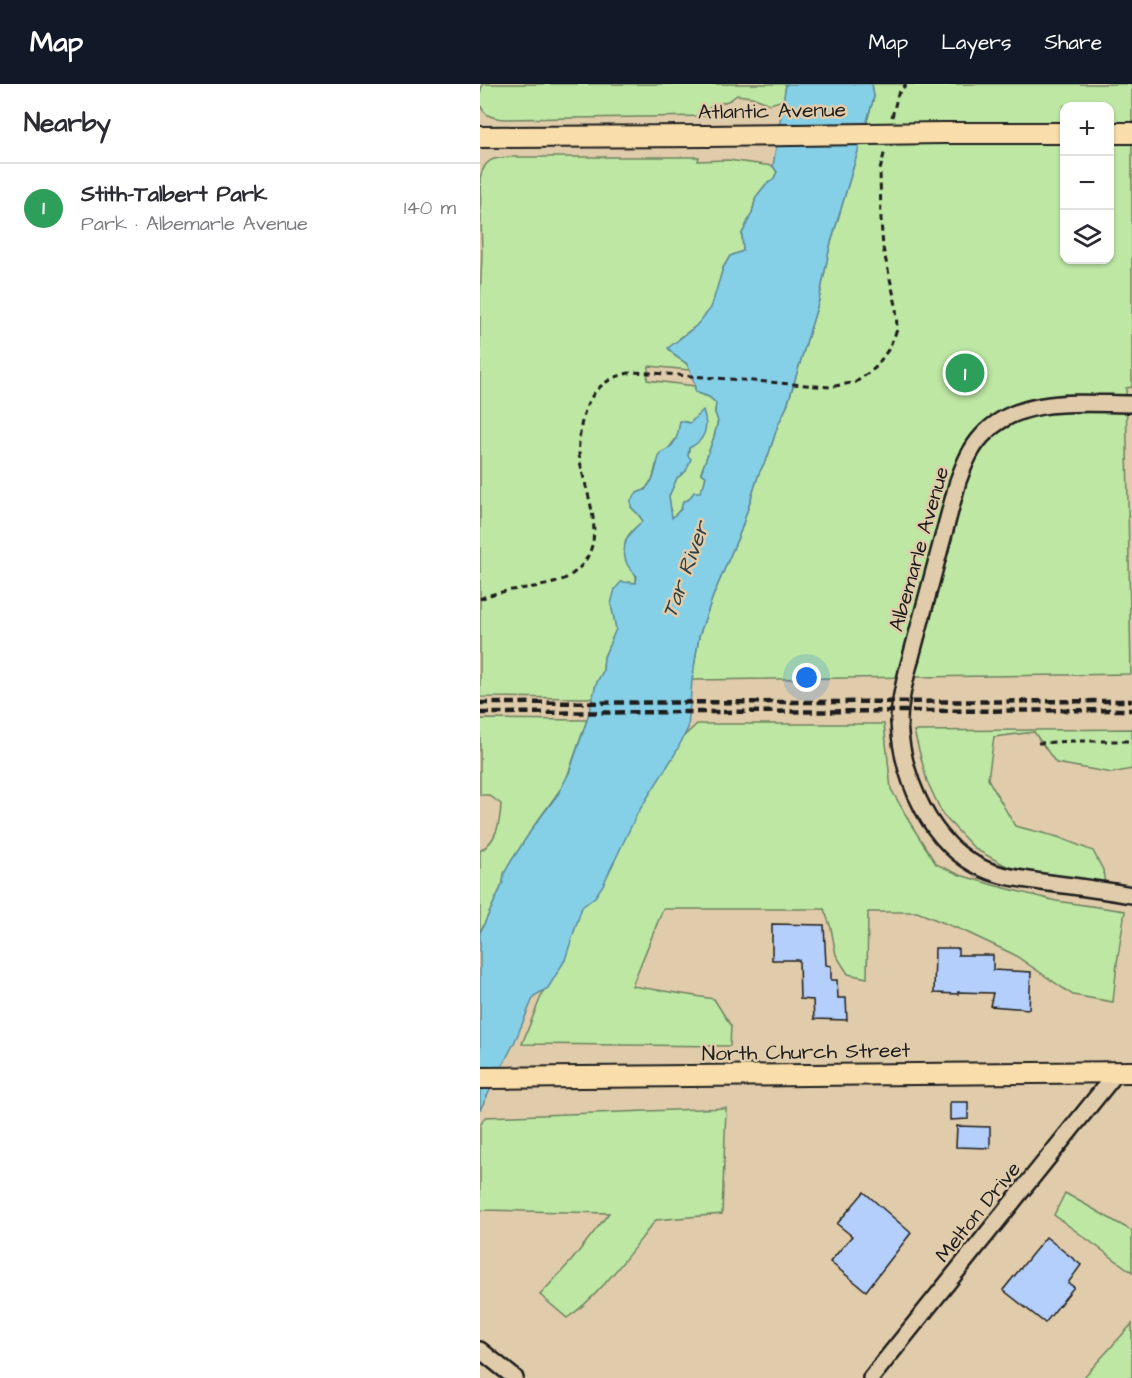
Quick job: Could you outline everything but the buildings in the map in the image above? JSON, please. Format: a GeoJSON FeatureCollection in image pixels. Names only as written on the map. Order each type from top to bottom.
{"type":"FeatureCollection","features":[{"type":"Feature","properties":{"kind":"main road","name":"Atlantic Avenue"},"geometry":{"type":"LineString","coordinates":[[480,137],[1060,133]]}},
{"type":"Feature","properties":{"kind":"main road"},"geometry":{"type":"LineString","coordinates":[[1114,133],[1132,133]]}},
{"type":"Feature","properties":{"kind":"main road","name":"North Church Street"},"geometry":{"type":"LineString","coordinates":[[480,1078],[1125,1072]]}},
{"type":"Feature","properties":{"kind":"street","name":"Albemarle Avenue"},"geometry":{"type":"LineString","coordinates":[[1132,404],[1072,404],[1019,411],[1006,417],[982,436],[969,454],[958,481],[910,657],[901,695],[899,721],[909,777],[917,798],[945,841],[965,859],[985,870],[1017,878],[1132,895]]}},
{"type":"Feature","properties":{"kind":"street","name":"Melton Drive"},"geometry":{"type":"LineString","coordinates":[[871,1378],[1125,1072]]}},
{"type":"Feature","properties":{"kind":"street"},"geometry":{"type":"LineString","coordinates":[[480,1350],[515,1378]]}},
{"type":"Feature","properties":{"kind":"path"},"geometry":{"type":"LineString","coordinates":[[890,127],[898,94],[906,84]]}},
{"type":"Feature","properties":{"kind":"path"},"geometry":{"type":"LineString","coordinates":[[480,599],[501,592],[551,584],[565,579],[577,570],[588,556],[593,539],[594,517],[579,454],[579,437],[588,402],[595,391],[610,379],[628,373],[653,373],[830,387],[856,382],[875,368],[888,350],[897,330],[896,305],[883,248],[881,220],[880,170],[885,148]]}},
{"type":"Feature","properties":{"kind":"path"},"geometry":{"type":"LineString","coordinates":[[1038,743],[1132,741]]}},
{"type":"Feature","properties":{"kind":"green space"},"geometry":{"type":"Polygon","coordinates":[[[483,84],[786,84],[784,100],[770,104],[752,97],[737,95],[709,108],[712,112],[710,116],[505,119],[487,115],[482,109],[480,95],[483,84]]]}},
{"type":"Feature","properties":{"kind":"green space"},"geometry":{"type":"Polygon","coordinates":[[[872,84],[1132,84],[1132,387],[1126,388],[1131,674],[692,680],[699,636],[741,530],[759,473],[787,406],[819,300],[830,246],[874,97],[872,84]]]}},
{"type":"Feature","properties":{"kind":"green space"},"geometry":{"type":"Polygon","coordinates":[[[512,157],[699,157],[698,161],[728,160],[773,166],[777,172],[773,180],[766,184],[756,197],[752,213],[742,234],[743,251],[730,256],[723,268],[712,308],[696,326],[680,338],[675,356],[686,363],[690,370],[649,366],[647,380],[695,386],[695,392],[709,397],[716,403],[715,413],[718,421],[701,473],[706,476],[704,485],[700,492],[688,500],[672,519],[669,496],[677,478],[686,471],[690,423],[680,421],[678,436],[656,465],[653,478],[645,490],[637,493],[631,507],[643,521],[628,536],[625,545],[636,583],[629,582],[611,604],[617,629],[604,657],[603,671],[596,684],[593,698],[480,697],[480,297],[482,255],[480,178],[484,166],[491,160],[512,157]]]}},
{"type":"Feature","properties":{"kind":"green space"},"geometry":{"type":"Polygon","coordinates":[[[480,719],[587,720],[565,783],[534,826],[504,874],[503,883],[480,933],[480,851],[494,837],[500,818],[501,804],[489,795],[480,795],[480,719]]]}},
{"type":"Feature","properties":{"kind":"green space"},"geometry":{"type":"Polygon","coordinates":[[[697,724],[884,724],[891,789],[936,864],[960,875],[1056,901],[1125,911],[1113,1002],[1073,995],[1013,954],[917,912],[868,912],[867,978],[848,974],[836,955],[831,928],[824,909],[663,909],[632,986],[714,999],[731,1026],[730,1046],[522,1044],[574,914],[659,759],[697,724]]]}},
{"type":"Feature","properties":{"kind":"green space"},"geometry":{"type":"Polygon","coordinates":[[[1132,729],[1132,769],[1112,773],[1056,763],[1034,732],[994,737],[988,779],[1015,826],[1058,837],[1093,851],[1103,870],[1105,885],[1014,870],[975,849],[943,815],[927,781],[914,731],[1132,729]]]}},
{"type":"Feature","properties":{"kind":"green space"},"geometry":{"type":"Polygon","coordinates":[[[726,1108],[722,1214],[656,1220],[603,1285],[567,1318],[540,1295],[572,1260],[609,1213],[480,1210],[480,1126],[485,1117],[726,1108]]]}},
{"type":"Feature","properties":{"kind":"green space"},"geometry":{"type":"Polygon","coordinates":[[[1065,1193],[1132,1231],[1132,1272],[1054,1215],[1065,1193]]]}},
{"type":"Feature","properties":{"kind":"green space"},"geometry":{"type":"Polygon","coordinates":[[[1132,1324],[1132,1378],[1083,1378],[1132,1324]]]}},
{"type":"Feature","properties":{"kind":"water","name":"Tar River"},"geometry":{"type":"Polygon","coordinates":[[[786,84],[872,84],[874,97],[830,246],[819,300],[787,406],[759,473],[741,530],[699,636],[688,728],[675,754],[637,814],[603,885],[595,897],[582,907],[565,960],[548,988],[534,996],[515,1041],[480,1110],[480,933],[510,863],[558,794],[569,773],[587,720],[596,684],[603,671],[604,657],[616,629],[611,604],[615,589],[621,582],[636,583],[637,576],[627,564],[624,551],[630,534],[643,521],[631,507],[631,500],[637,493],[645,490],[653,479],[660,453],[673,444],[680,421],[690,423],[703,410],[706,422],[705,432],[695,445],[689,448],[688,456],[691,459],[686,471],[677,478],[669,496],[672,518],[681,509],[683,501],[688,500],[694,492],[700,492],[704,484],[706,476],[701,473],[718,421],[715,413],[716,403],[709,397],[695,392],[686,363],[668,348],[696,326],[711,308],[723,268],[730,256],[743,251],[742,234],[752,213],[756,197],[766,184],[773,180],[777,172],[773,166],[786,84]]]}},
{"type":"Feature","properties":{"kind":"railway"},"geometry":{"type":"LineString","coordinates":[[480,703],[1132,701]]}},
{"type":"Feature","properties":{"kind":"railway"},"geometry":{"type":"LineString","coordinates":[[480,713],[1132,710]]}},
{"type":"Feature","properties":{"kind":"place","name":"Stith-Talbert Park"},"geometry":{"type":"Point","coordinates":[965,373]}}]}
